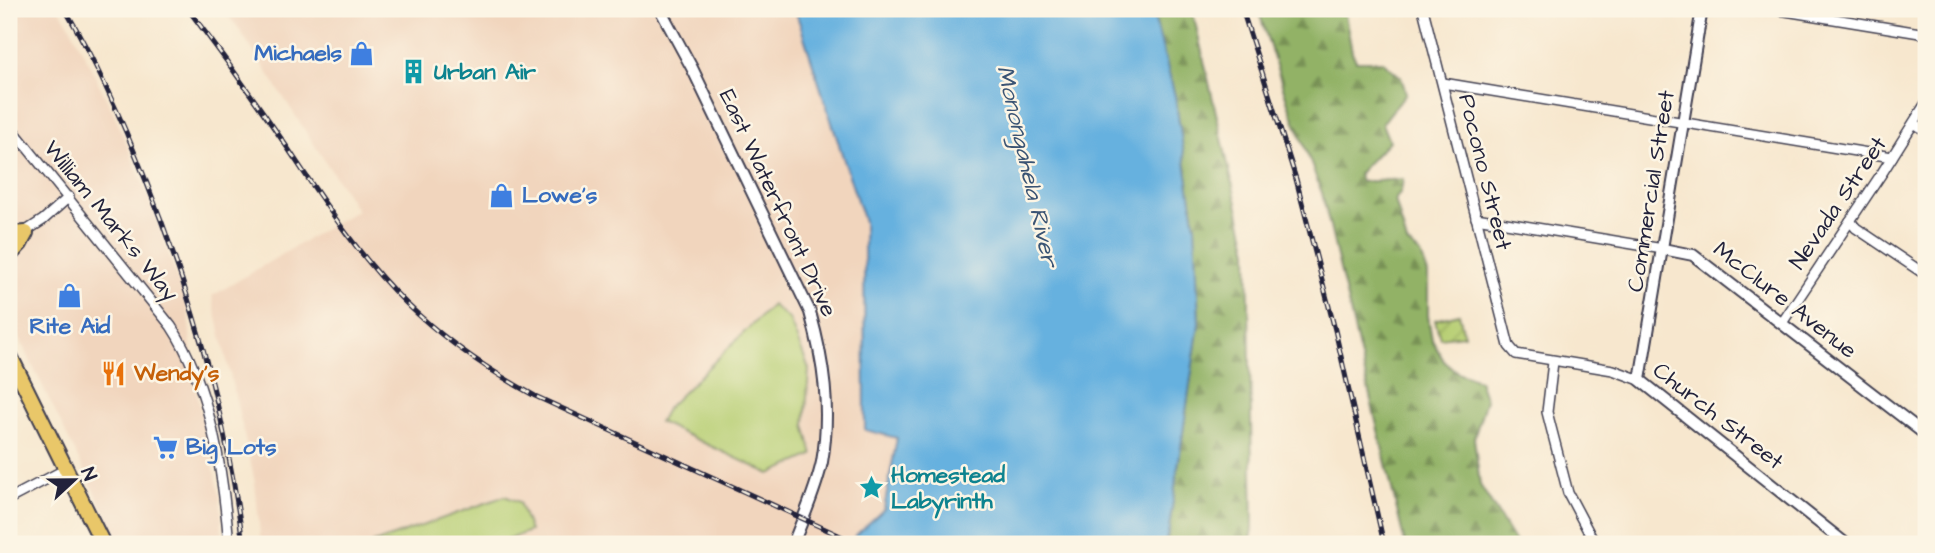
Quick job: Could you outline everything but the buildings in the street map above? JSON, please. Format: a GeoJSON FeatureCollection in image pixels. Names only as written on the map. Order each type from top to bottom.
{"type":"FeatureCollection","features":[{"type":"Feature","properties":{"kind":"main road"},"geometry":{"type":"LineString","coordinates":[[9,234],[26,233]]}},
{"type":"Feature","properties":{"kind":"main road"},"geometry":{"type":"LineString","coordinates":[[9,256],[26,233]]}},
{"type":"Feature","properties":{"kind":"main road"},"geometry":{"type":"LineString","coordinates":[[9,354],[103,544]]}},
{"type":"Feature","properties":{"kind":"street","name":"East Waterfront Drive"},"geometry":{"type":"LineString","coordinates":[[660,9],[692,68],[810,312],[820,349],[827,407],[821,464],[793,544]]}},
{"type":"Feature","properties":{"kind":"street","name":"Pocono Street"},"geometry":{"type":"LineString","coordinates":[[1423,9],[1509,346]]}},
{"type":"Feature","properties":{"kind":"street","name":"Commercial Street"},"geometry":{"type":"LineString","coordinates":[[1640,380],[1702,9]]}},
{"type":"Feature","properties":{"kind":"street"},"geometry":{"type":"LineString","coordinates":[[1773,9],[1926,34]]}},
{"type":"Feature","properties":{"kind":"street"},"geometry":{"type":"LineString","coordinates":[[1443,83],[1892,157]]}},
{"type":"Feature","properties":{"kind":"street","name":"Nevada Street"},"geometry":{"type":"LineString","coordinates":[[1782,323],[1926,103]]}},
{"type":"Feature","properties":{"kind":"street"},"geometry":{"type":"LineString","coordinates":[[1914,123],[1926,131]]}},
{"type":"Feature","properties":{"kind":"street","name":"William Marks Way"},"geometry":{"type":"LineString","coordinates":[[9,125],[69,197],[182,343],[198,378],[208,413],[225,494],[229,544]]}},
{"type":"Feature","properties":{"kind":"street"},"geometry":{"type":"LineString","coordinates":[[9,243],[43,220],[69,197]]}},
{"type":"Feature","properties":{"kind":"street","name":"McClure Avenue"},"geometry":{"type":"LineString","coordinates":[[1476,218],[1693,255],[1926,436]]}},
{"type":"Feature","properties":{"kind":"street"},"geometry":{"type":"LineString","coordinates":[[1850,221],[1856,228],[1926,275]]}},
{"type":"Feature","properties":{"kind":"street","name":"Church Street"},"geometry":{"type":"LineString","coordinates":[[1509,346],[1516,354],[1614,370],[1640,380],[1846,544]]}},
{"type":"Feature","properties":{"kind":"street"},"geometry":{"type":"LineString","coordinates":[[1553,362],[1547,412],[1568,494],[1595,544]]}},
{"type":"Feature","properties":{"kind":"street"},"geometry":{"type":"LineString","coordinates":[[9,499],[66,469]]}},
{"type":"Feature","properties":{"kind":"shaded area"},"geometry":{"type":"Polygon","coordinates":[[[9,9],[59,9],[114,114],[153,208],[188,311],[194,381],[220,496],[223,544],[120,544],[9,317],[9,9]]]}},
{"type":"Feature","properties":{"kind":"shaded area"},"geometry":{"type":"Polygon","coordinates":[[[222,9],[795,9],[864,222],[865,429],[897,438],[884,509],[855,535],[853,544],[261,544],[255,482],[212,296],[357,210],[237,26],[222,9]]]}},
{"type":"Feature","properties":{"kind":"green space"},"geometry":{"type":"Polygon","coordinates":[[[1152,9],[1192,9],[1248,251],[1253,529],[1250,544],[1165,544],[1199,323],[1195,227],[1175,96],[1152,9]]]}},
{"type":"Feature","properties":{"kind":"green space"},"geometry":{"type":"Polygon","coordinates":[[[1258,9],[1344,9],[1356,61],[1382,61],[1401,77],[1406,93],[1382,124],[1389,141],[1358,174],[1361,182],[1403,179],[1401,191],[1395,200],[1407,243],[1421,254],[1428,274],[1428,316],[1432,340],[1444,361],[1457,372],[1479,380],[1486,400],[1474,438],[1480,485],[1516,544],[1405,544],[1322,193],[1288,103],[1258,9]]]}},
{"type":"Feature","properties":{"kind":"green space"},"geometry":{"type":"Polygon","coordinates":[[[772,305],[789,319],[809,369],[805,425],[813,455],[770,474],[659,422],[666,409],[772,305]]]}},
{"type":"Feature","properties":{"kind":"green space"},"geometry":{"type":"Polygon","coordinates":[[[1459,314],[1464,335],[1440,338],[1435,320],[1459,314]]]}},
{"type":"Feature","properties":{"kind":"green space"},"geometry":{"type":"Polygon","coordinates":[[[505,496],[519,502],[530,531],[496,544],[371,544],[505,496]]]}},
{"type":"Feature","properties":{"kind":"water","name":"Monongahela River"},"geometry":{"type":"Polygon","coordinates":[[[795,9],[1152,9],[1175,96],[1195,227],[1199,323],[1165,544],[853,544],[855,536],[884,509],[897,438],[865,430],[864,222],[795,9]]]}},
{"type":"Feature","properties":{"kind":"railway"},"geometry":{"type":"LineString","coordinates":[[65,9],[119,115],[179,270],[218,405],[243,544]]}},
{"type":"Feature","properties":{"kind":"railway"},"geometry":{"type":"LineString","coordinates":[[188,9],[357,248],[406,303],[451,342],[500,376],[535,396],[858,544]]}},
{"type":"Feature","properties":{"kind":"railway"},"geometry":{"type":"LineString","coordinates":[[1242,9],[1296,179],[1335,330],[1384,544]]}},
{"type":"Feature","properties":{"kind":"place","name":"Michaels"},"geometry":{"type":"Point","coordinates":[362,53]}},
{"type":"Feature","properties":{"kind":"place","name":"Urban Air"},"geometry":{"type":"Point","coordinates":[414,72]}},
{"type":"Feature","properties":{"kind":"place","name":"Lowe's"},"geometry":{"type":"Point","coordinates":[502,195]}},
{"type":"Feature","properties":{"kind":"place","name":"Rite Aid"},"geometry":{"type":"Point","coordinates":[70,296]}},
{"type":"Feature","properties":{"kind":"place","name":"Wendy's"},"geometry":{"type":"Point","coordinates":[114,373]}},
{"type":"Feature","properties":{"kind":"place","name":"Big Lots"},"geometry":{"type":"Point","coordinates":[166,447]}},
{"type":"Feature","properties":{"kind":"place","name":"Homestead Labyrinth"},"geometry":{"type":"Point","coordinates":[871,488]}}]}
